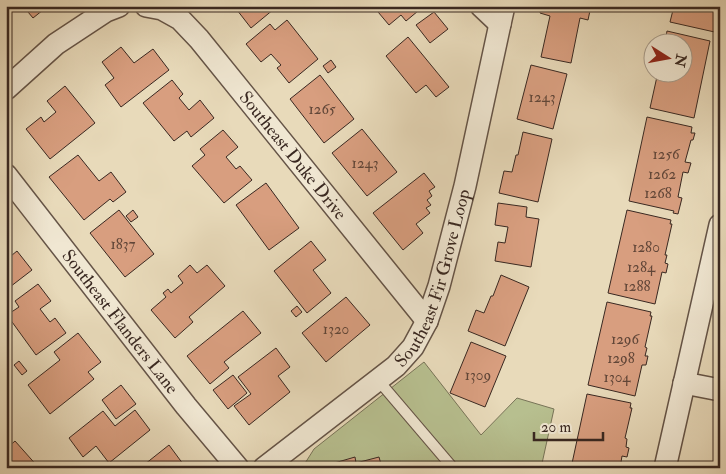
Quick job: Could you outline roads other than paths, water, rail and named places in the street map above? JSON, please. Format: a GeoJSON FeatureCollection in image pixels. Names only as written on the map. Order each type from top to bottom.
{"type":"FeatureCollection","features":[{"type":"Feature","properties":{"kind":"street"},"geometry":{"type":"LineString","coordinates":[[6,89],[56,44],[106,11],[119,6]]}},
{"type":"Feature","properties":{"kind":"street","name":"Southeast Duke Drive"},"geometry":{"type":"LineString","coordinates":[[146,6],[162,9],[180,19],[199,39],[427,321]]}},
{"type":"Feature","properties":{"kind":"street","name":"Southeast Fir Grove Loop"},"geometry":{"type":"LineString","coordinates":[[264,468],[396,366],[413,347],[427,321],[439,286],[462,195],[502,15],[481,6]]}},
{"type":"Feature","properties":{"kind":"street","name":"Southeast Flanders Lane"},"geometry":{"type":"LineString","coordinates":[[6,175],[186,406],[238,468]]}},
{"type":"Feature","properties":{"kind":"street"},"geometry":{"type":"LineString","coordinates":[[665,468],[720,225]]}},
{"type":"Feature","properties":{"kind":"street"},"geometry":{"type":"LineString","coordinates":[[684,383],[720,390]]}},
{"type":"Feature","properties":{"kind":"lane"},"geometry":{"type":"LineString","coordinates":[[378,380],[453,468]]}}]}
